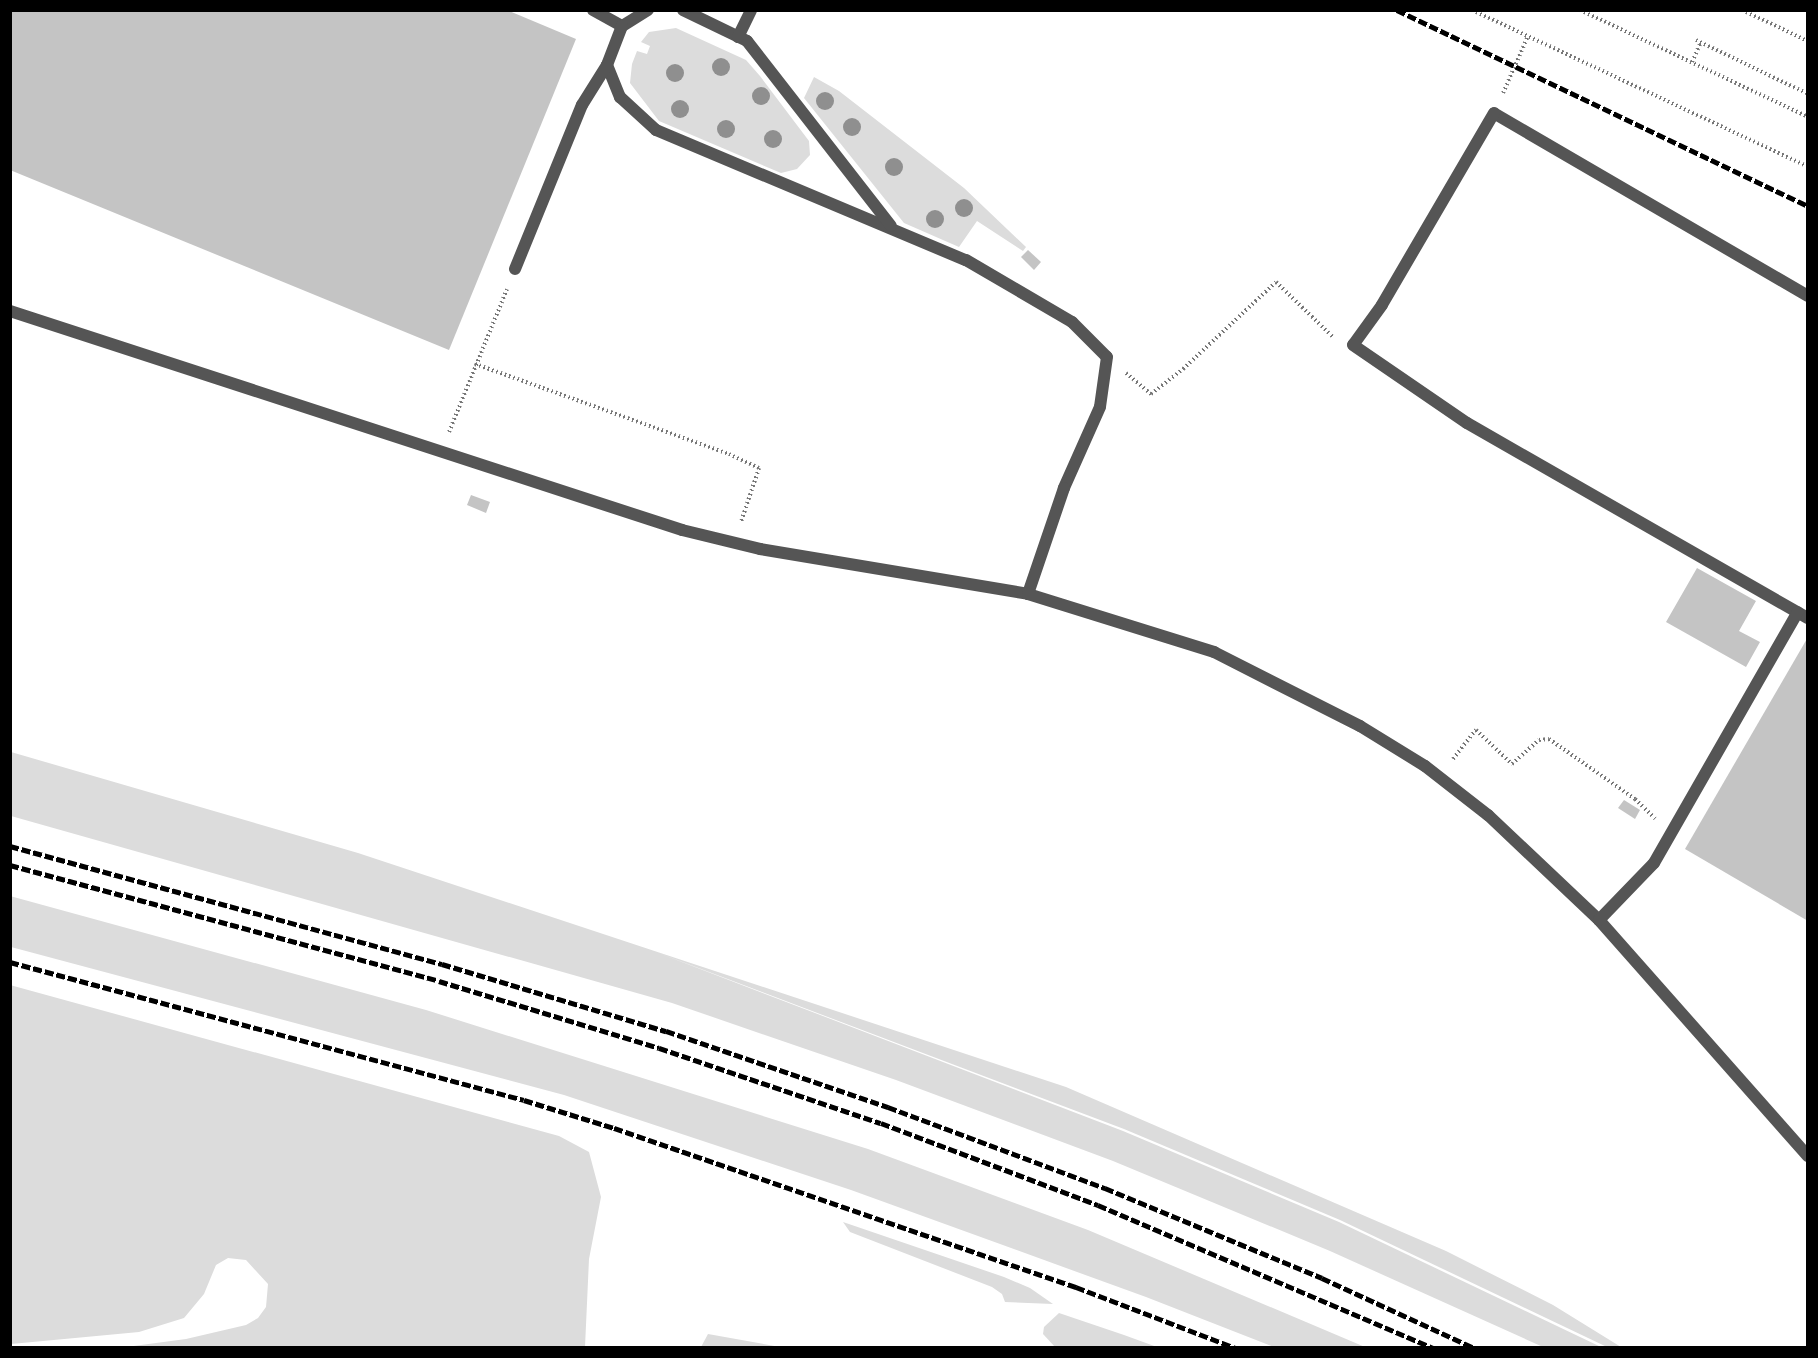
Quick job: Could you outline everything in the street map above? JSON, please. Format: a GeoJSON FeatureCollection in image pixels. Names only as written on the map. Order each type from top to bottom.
{"type":"FeatureCollection","features":[{"type":"Feature","properties":{"kind":"lane"},"geometry":{"type":"LineString","coordinates":[[593,10],[622,26]]}},
{"type":"Feature","properties":{"kind":"lane"},"geometry":{"type":"LineString","coordinates":[[515,269],[582,105],[607,65],[622,26],[648,10]]}},
{"type":"Feature","properties":{"kind":"lane"},"geometry":{"type":"LineString","coordinates":[[683,10],[747,41],[892,227]]}},
{"type":"Feature","properties":{"kind":"lane"},"geometry":{"type":"LineString","coordinates":[[738,37],[751,10]]}},
{"type":"Feature","properties":{"kind":"lane"},"geometry":{"type":"LineString","coordinates":[[607,65],[620,96],[656,130],[892,227],[966,260],[1072,322],[1107,357],[1100,407],[1064,488],[1028,594]]}},
{"type":"Feature","properties":{"kind":"lane"},"geometry":{"type":"LineString","coordinates":[[1599,920],[1654,863],[1803,615],[1467,423],[1353,345],[1382,305],[1494,113],[1808,296]]}},
{"type":"Feature","properties":{"kind":"lane"},"geometry":{"type":"LineString","coordinates":[[10,311],[443,450],[682,530],[736,544],[1028,594],[1214,652],[1360,726],[1440,777],[1505,831],[1599,920],[1808,1156]]}},
{"type":"Feature","properties":{"kind":"path"},"geometry":{"type":"LineString","coordinates":[[1472,10],[1808,167]]}},
{"type":"Feature","properties":{"kind":"path"},"geometry":{"type":"LineString","coordinates":[[1580,10],[1808,117]]}},
{"type":"Feature","properties":{"kind":"path"},"geometry":{"type":"LineString","coordinates":[[1742,10],[1808,41]]}},
{"type":"Feature","properties":{"kind":"path"},"geometry":{"type":"LineString","coordinates":[[1494,113],[1528,36]]}},
{"type":"Feature","properties":{"kind":"path"},"geometry":{"type":"LineString","coordinates":[[1692,62],[1699,41],[1808,94]]}},
{"type":"Feature","properties":{"kind":"path"},"geometry":{"type":"LineString","coordinates":[[443,450],[475,364],[515,269]]}},
{"type":"Feature","properties":{"kind":"path"},"geometry":{"type":"LineString","coordinates":[[1107,357],[1151,394],[1183,369],[1276,282],[1333,337],[1353,345]]}},
{"type":"Feature","properties":{"kind":"path"},"geometry":{"type":"LineString","coordinates":[[475,364],[729,454],[759,468],[736,544]]}},
{"type":"Feature","properties":{"kind":"path"},"geometry":{"type":"LineString","coordinates":[[1440,777],[1476,730],[1512,764],[1544,738],[1674,828]]}},
{"type":"Feature","properties":{"kind":"shaded area"},"geometry":{"type":"Polygon","coordinates":[[[676,28],[746,60],[760,76],[809,141],[810,155],[797,169],[781,173],[659,121],[630,83],[632,64],[637,51],[647,54],[650,46],[641,42],[649,32],[676,28]]]}},
{"type":"Feature","properties":{"kind":"shaded area"},"geometry":{"type":"Polygon","coordinates":[[[814,77],[839,91],[964,188],[1026,247],[1023,251],[977,221],[959,247],[904,223],[804,98],[814,77]]]}},
{"type":"Feature","properties":{"kind":"shaded area"},"geometry":{"type":"Polygon","coordinates":[[[11,752],[358,853],[1066,1087],[1446,1251],[1553,1305],[1621,1347],[1607,1347],[1340,1220],[1124,1129],[656,952],[1123,1131],[1339,1222],[1601,1347],[1543,1347],[1330,1251],[1113,1161],[896,1080],[672,1003],[11,816],[11,752]]]}},
{"type":"Feature","properties":{"kind":"shaded area"},"geometry":{"type":"Polygon","coordinates":[[[10,896],[426,1010],[868,1149],[1088,1230],[1365,1347],[1274,1347],[1146,1297],[851,1190],[564,1095],[11,947],[10,896]]]}},
{"type":"Feature","properties":{"kind":"shaded area"},"geometry":{"type":"Polygon","coordinates":[[[10,985],[559,1136],[589,1152],[601,1197],[589,1259],[585,1347],[126,1347],[186,1339],[246,1325],[258,1318],[266,1307],[268,1284],[246,1260],[228,1258],[216,1265],[204,1294],[184,1318],[139,1332],[11,1344],[10,985]]]}},
{"type":"Feature","properties":{"kind":"shaded area"},"geometry":{"type":"Polygon","coordinates":[[[843,1222],[1004,1277],[1030,1288],[1053,1304],[1005,1302],[1002,1294],[992,1287],[850,1232],[843,1222]]]}},
{"type":"Feature","properties":{"kind":"shaded area"},"geometry":{"type":"Polygon","coordinates":[[[1059,1313],[1157,1347],[1055,1347],[1043,1334],[1044,1327],[1059,1313]]]}},
{"type":"Feature","properties":{"kind":"shaded area"},"geometry":{"type":"Polygon","coordinates":[[[708,1334],[780,1347],[701,1347],[708,1334]]]}},
{"type":"Feature","properties":{"kind":"building"},"geometry":{"type":"Polygon","coordinates":[[[10,10],[507,10],[576,39],[449,350],[10,170],[10,10]]]}},
{"type":"Feature","properties":{"kind":"building"},"geometry":{"type":"Polygon","coordinates":[[[1028,250],[1041,262],[1034,270],[1021,257],[1028,250]]]}},
{"type":"Feature","properties":{"kind":"building"},"geometry":{"type":"Polygon","coordinates":[[[471,495],[490,502],[486,513],[467,505],[471,495]]]}},
{"type":"Feature","properties":{"kind":"building"},"geometry":{"type":"Polygon","coordinates":[[[1697,568],[1756,601],[1739,631],[1760,642],[1746,667],[1666,622],[1697,568]]]}},
{"type":"Feature","properties":{"kind":"building"},"geometry":{"type":"Polygon","coordinates":[[[1808,637],[1808,921],[1685,849],[1808,637]]]}},
{"type":"Feature","properties":{"kind":"building"},"geometry":{"type":"Polygon","coordinates":[[[1624,800],[1640,810],[1635,819],[1618,808],[1624,800]]]}},
{"type":"Feature","properties":{"kind":"railway"},"geometry":{"type":"LineString","coordinates":[[1397,10],[1808,206]]}},
{"type":"Feature","properties":{"kind":"railway"},"geometry":{"type":"LineString","coordinates":[[10,846],[442,964],[666,1031],[888,1107],[1105,1188],[1322,1278],[1474,1348]]}},
{"type":"Feature","properties":{"kind":"railway"},"geometry":{"type":"LineString","coordinates":[[10,865],[439,981],[659,1048],[881,1123],[1098,1205],[1433,1348]]}},
{"type":"Feature","properties":{"kind":"railway"},"geometry":{"type":"LineString","coordinates":[[10,962],[524,1100],[614,1128],[1076,1287],[1236,1348]]}}]}
